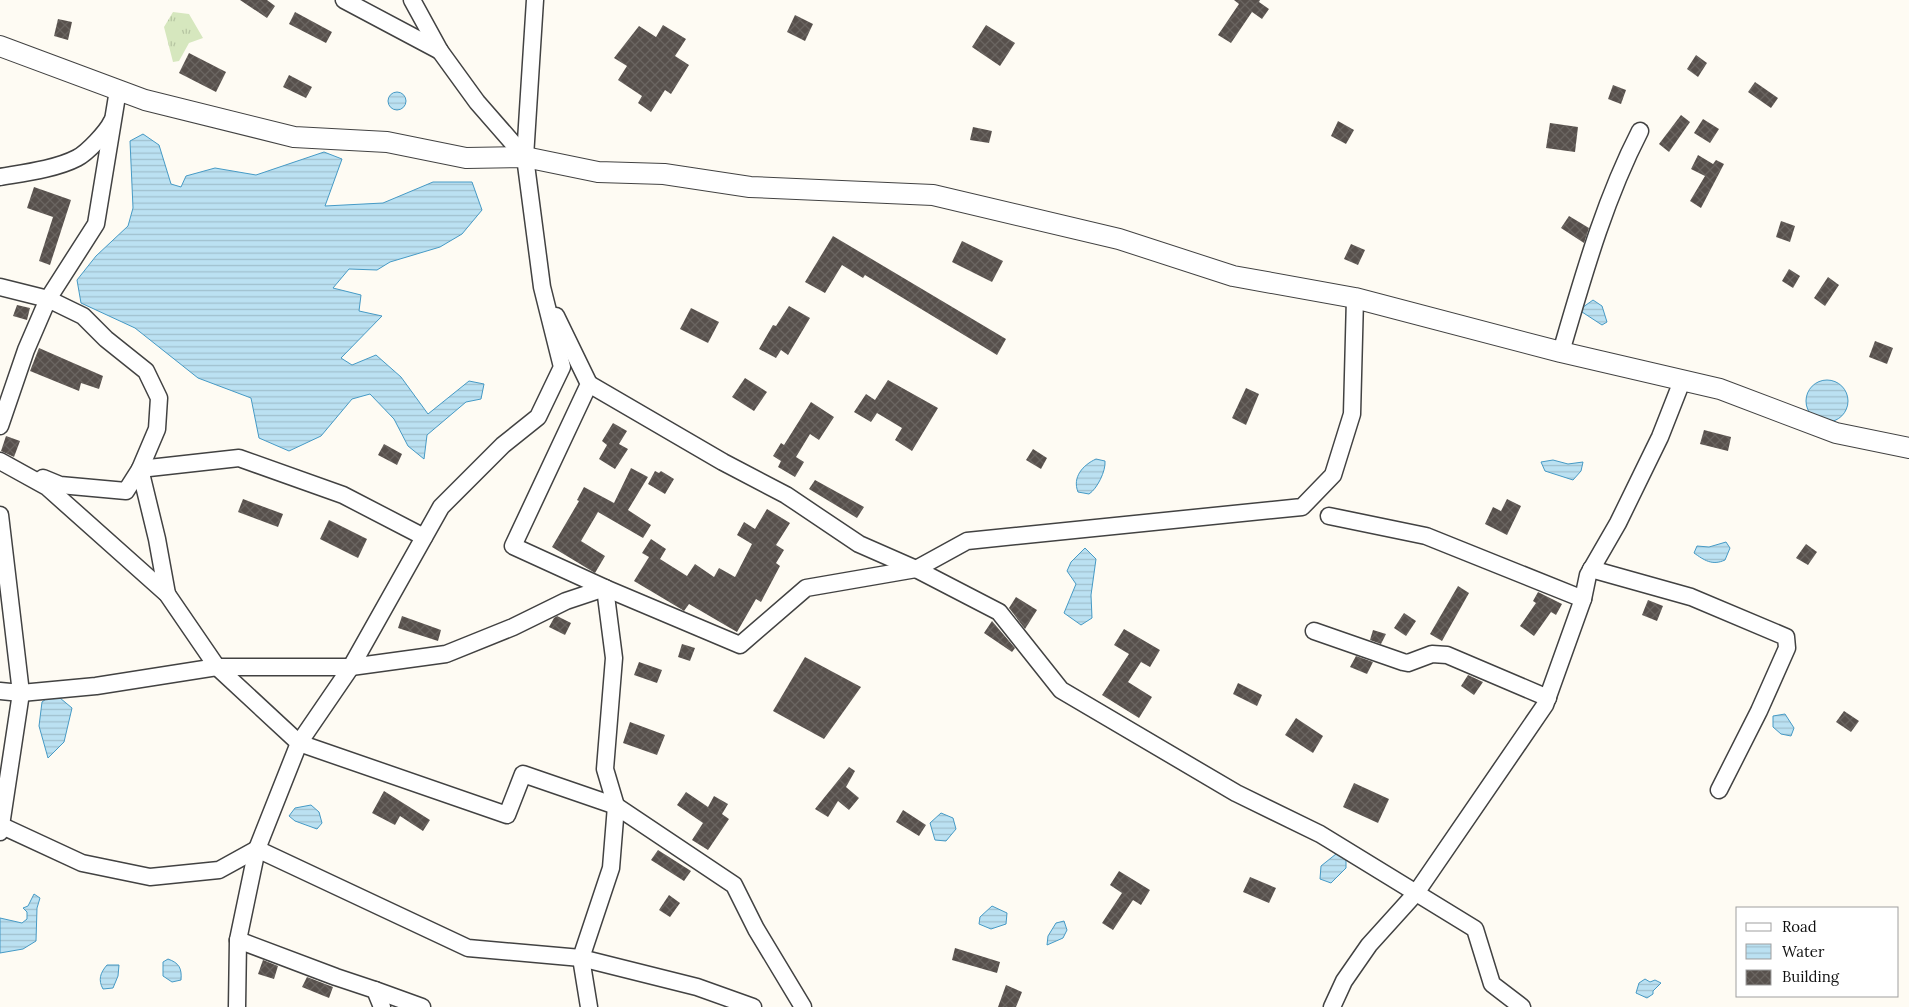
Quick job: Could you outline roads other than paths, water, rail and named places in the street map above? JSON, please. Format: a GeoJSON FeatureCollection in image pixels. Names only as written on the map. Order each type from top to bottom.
{"type":"FeatureCollection","features":[{"type":"Feature","properties":{"kind":"street"},"geometry":{"type":"LineString","coordinates":[[344,0],[440,51]]}},
{"type":"Feature","properties":{"kind":"street"},"geometry":{"type":"LineString","coordinates":[[412,0],[440,51],[477,102],[525,156]]}},
{"type":"Feature","properties":{"kind":"street"},"geometry":{"type":"LineString","coordinates":[[237,1007],[238,940],[257,850],[299,743],[351,667],[441,507],[503,444],[538,417],[562,367],[542,287],[525,156],[535,0]]}},
{"type":"Feature","properties":{"kind":"street"},"geometry":{"type":"LineString","coordinates":[[0,46],[146,100],[294,137],[387,142],[466,158],[525,156],[598,172],[664,174],[750,187],[932,196],[1119,239],[1233,276],[1355,298],[1561,352],[1720,390],[1836,433],[1909,448]]}},
{"type":"Feature","properties":{"kind":"street"},"geometry":{"type":"LineString","coordinates":[[0,426],[26,350],[48,299],[96,224],[118,90]]}},
{"type":"Feature","properties":{"kind":"street"},"geometry":{"type":"LineString","coordinates":[[0,177],[33,171],[77,158],[108,130],[114,117]]}},
{"type":"Feature","properties":{"kind":"street"},"geometry":{"type":"LineString","coordinates":[[1561,352],[1594,239],[1622,167],[1640,131]]}},
{"type":"Feature","properties":{"kind":"street"},"geometry":{"type":"LineString","coordinates":[[0,287],[48,299],[83,316],[106,339],[146,371],[159,398],[157,429],[140,469],[126,491],[60,485],[0,460]]}},
{"type":"Feature","properties":{"kind":"street"},"geometry":{"type":"LineString","coordinates":[[542,287],[589,384],[723,462],[786,495],[859,544],[916,570],[999,612],[1061,690],[1236,793],[1320,834],[1475,929],[1492,984],[1522,1007]]}},
{"type":"Feature","properties":{"kind":"street"},"geometry":{"type":"LineString","coordinates":[[589,384],[514,546],[605,588],[740,644],[806,588],[916,570],[967,541],[1302,507],[1333,475],[1352,414],[1355,298]]}},
{"type":"Feature","properties":{"kind":"street"},"geometry":{"type":"LineString","coordinates":[[1332,1007],[1344,981],[1369,945],[1416,893],[1540,713],[1548,698],[1583,599],[1588,575],[1618,523],[1660,437],[1682,381]]}},
{"type":"Feature","properties":{"kind":"street"},"geometry":{"type":"LineString","coordinates":[[140,469],[239,458],[343,496],[424,537]]}},
{"type":"Feature","properties":{"kind":"street"},"geometry":{"type":"LineString","coordinates":[[0,460],[47,487],[166,594],[218,667],[299,743],[506,815],[523,774],[616,806],[734,885],[756,929],[803,1007]]}},
{"type":"Feature","properties":{"kind":"street"},"geometry":{"type":"LineString","coordinates":[[140,469],[157,539],[166,594]]}},
{"type":"Feature","properties":{"kind":"street"},"geometry":{"type":"LineString","coordinates":[[0,515],[21,693],[1,828],[82,862],[150,877],[219,870],[257,850]]}},
{"type":"Feature","properties":{"kind":"street"},"geometry":{"type":"LineString","coordinates":[[1330,516],[1426,536],[1583,599]]}},
{"type":"Feature","properties":{"kind":"street"},"geometry":{"type":"LineString","coordinates":[[1591,569],[1691,597],[1786,637],[1787,648],[1759,711],[1718,790]]}},
{"type":"Feature","properties":{"kind":"street"},"geometry":{"type":"LineString","coordinates":[[0,691],[21,693],[96,686],[218,667],[351,667],[446,654],[513,627],[566,601],[605,588]]}},
{"type":"Feature","properties":{"kind":"street"},"geometry":{"type":"LineString","coordinates":[[589,1007],[581,958],[611,868],[616,806],[605,769],[614,658],[605,588]]}},
{"type":"Feature","properties":{"kind":"street"},"geometry":{"type":"LineString","coordinates":[[1314,631],[1402,662],[1408,663],[1432,654],[1447,655],[1548,698]]}},
{"type":"Feature","properties":{"kind":"street"},"geometry":{"type":"LineString","coordinates":[[257,850],[468,948],[581,958],[697,987],[753,1007]]}},
{"type":"Feature","properties":{"kind":"street"},"geometry":{"type":"LineString","coordinates":[[238,940],[336,978],[422,1007]]}},
{"type":"Feature","properties":{"kind":"street"},"geometry":{"type":"LineString","coordinates":[[376,990],[382,1007]]}},
{"type":"Feature","properties":{"kind":"water"},"geometry":{"type":"Polygon","coordinates":[[[393,92],[401,92],[406,97],[404,108],[393,110],[388,105],[388,97],[393,92]]]}},
{"type":"Feature","properties":{"kind":"water"},"geometry":{"type":"Polygon","coordinates":[[[143,134],[159,145],[171,184],[181,187],[186,176],[215,168],[256,175],[324,152],[342,159],[325,206],[383,203],[433,182],[472,182],[482,210],[462,234],[440,247],[390,262],[377,270],[349,269],[333,288],[361,295],[359,311],[382,316],[341,358],[352,365],[376,355],[401,377],[428,414],[469,381],[484,384],[481,399],[466,402],[427,435],[424,459],[408,446],[394,419],[370,394],[352,399],[321,436],[289,451],[259,438],[251,398],[198,378],[135,328],[81,303],[77,280],[96,256],[128,226],[133,208],[130,141],[143,134]]]}},
{"type":"Feature","properties":{"kind":"water"},"geometry":{"type":"Polygon","coordinates":[[[1593,300],[1602,306],[1607,322],[1602,325],[1579,310],[1593,300]]]}},
{"type":"Feature","properties":{"kind":"water"},"geometry":{"type":"Polygon","coordinates":[[[1827,380],[1842,386],[1848,401],[1842,416],[1827,422],[1812,416],[1806,401],[1812,386],[1827,380]]]}},
{"type":"Feature","properties":{"kind":"water"},"geometry":{"type":"Polygon","coordinates":[[[1096,459],[1105,461],[1100,479],[1089,494],[1078,492],[1076,481],[1080,472],[1096,459]]]}},
{"type":"Feature","properties":{"kind":"water"},"geometry":{"type":"Polygon","coordinates":[[[1553,460],[1568,464],[1583,462],[1581,471],[1573,480],[1545,471],[1541,462],[1553,460]]]}},
{"type":"Feature","properties":{"kind":"water"},"geometry":{"type":"Polygon","coordinates":[[[1726,542],[1730,548],[1725,560],[1720,562],[1708,561],[1694,553],[1697,546],[1709,547],[1726,542]]]}},
{"type":"Feature","properties":{"kind":"water"},"geometry":{"type":"Polygon","coordinates":[[[1085,548],[1096,559],[1091,595],[1092,618],[1081,625],[1064,613],[1076,584],[1067,571],[1071,562],[1085,548]]]}},
{"type":"Feature","properties":{"kind":"water"},"geometry":{"type":"Polygon","coordinates":[[[54,693],[72,708],[64,742],[48,758],[39,726],[42,702],[54,693]]]}},
{"type":"Feature","properties":{"kind":"water"},"geometry":{"type":"Polygon","coordinates":[[[1785,714],[1794,728],[1791,736],[1781,734],[1773,727],[1773,716],[1785,714]]]}},
{"type":"Feature","properties":{"kind":"water"},"geometry":{"type":"Polygon","coordinates":[[[311,805],[319,812],[322,823],[317,829],[295,821],[289,816],[295,808],[311,805]]]}},
{"type":"Feature","properties":{"kind":"water"},"geometry":{"type":"Polygon","coordinates":[[[941,813],[953,818],[956,829],[946,841],[935,840],[930,823],[941,813]]]}},
{"type":"Feature","properties":{"kind":"water"},"geometry":{"type":"Polygon","coordinates":[[[1336,854],[1346,858],[1346,868],[1331,883],[1320,879],[1321,866],[1336,854]]]}},
{"type":"Feature","properties":{"kind":"water"},"geometry":{"type":"Polygon","coordinates":[[[34,894],[40,898],[37,908],[36,941],[23,949],[0,953],[0,918],[22,923],[27,919],[27,912],[23,908],[28,906],[34,894]]]}},
{"type":"Feature","properties":{"kind":"water"},"geometry":{"type":"Polygon","coordinates":[[[992,906],[1007,913],[1006,924],[991,929],[979,924],[980,917],[992,906]]]}},
{"type":"Feature","properties":{"kind":"water"},"geometry":{"type":"Polygon","coordinates":[[[1064,921],[1067,930],[1063,938],[1047,945],[1048,936],[1056,923],[1064,921]]]}},
{"type":"Feature","properties":{"kind":"water"},"geometry":{"type":"Polygon","coordinates":[[[168,959],[179,966],[181,980],[172,982],[163,976],[163,962],[168,959]]]}},
{"type":"Feature","properties":{"kind":"water"},"geometry":{"type":"Polygon","coordinates":[[[107,965],[119,965],[118,976],[113,988],[103,989],[100,977],[107,965]]]}},
{"type":"Feature","properties":{"kind":"water"},"geometry":{"type":"Polygon","coordinates":[[[1645,979],[1650,982],[1655,980],[1661,983],[1653,991],[1653,994],[1647,998],[1636,993],[1639,983],[1645,979]]]}}]}
